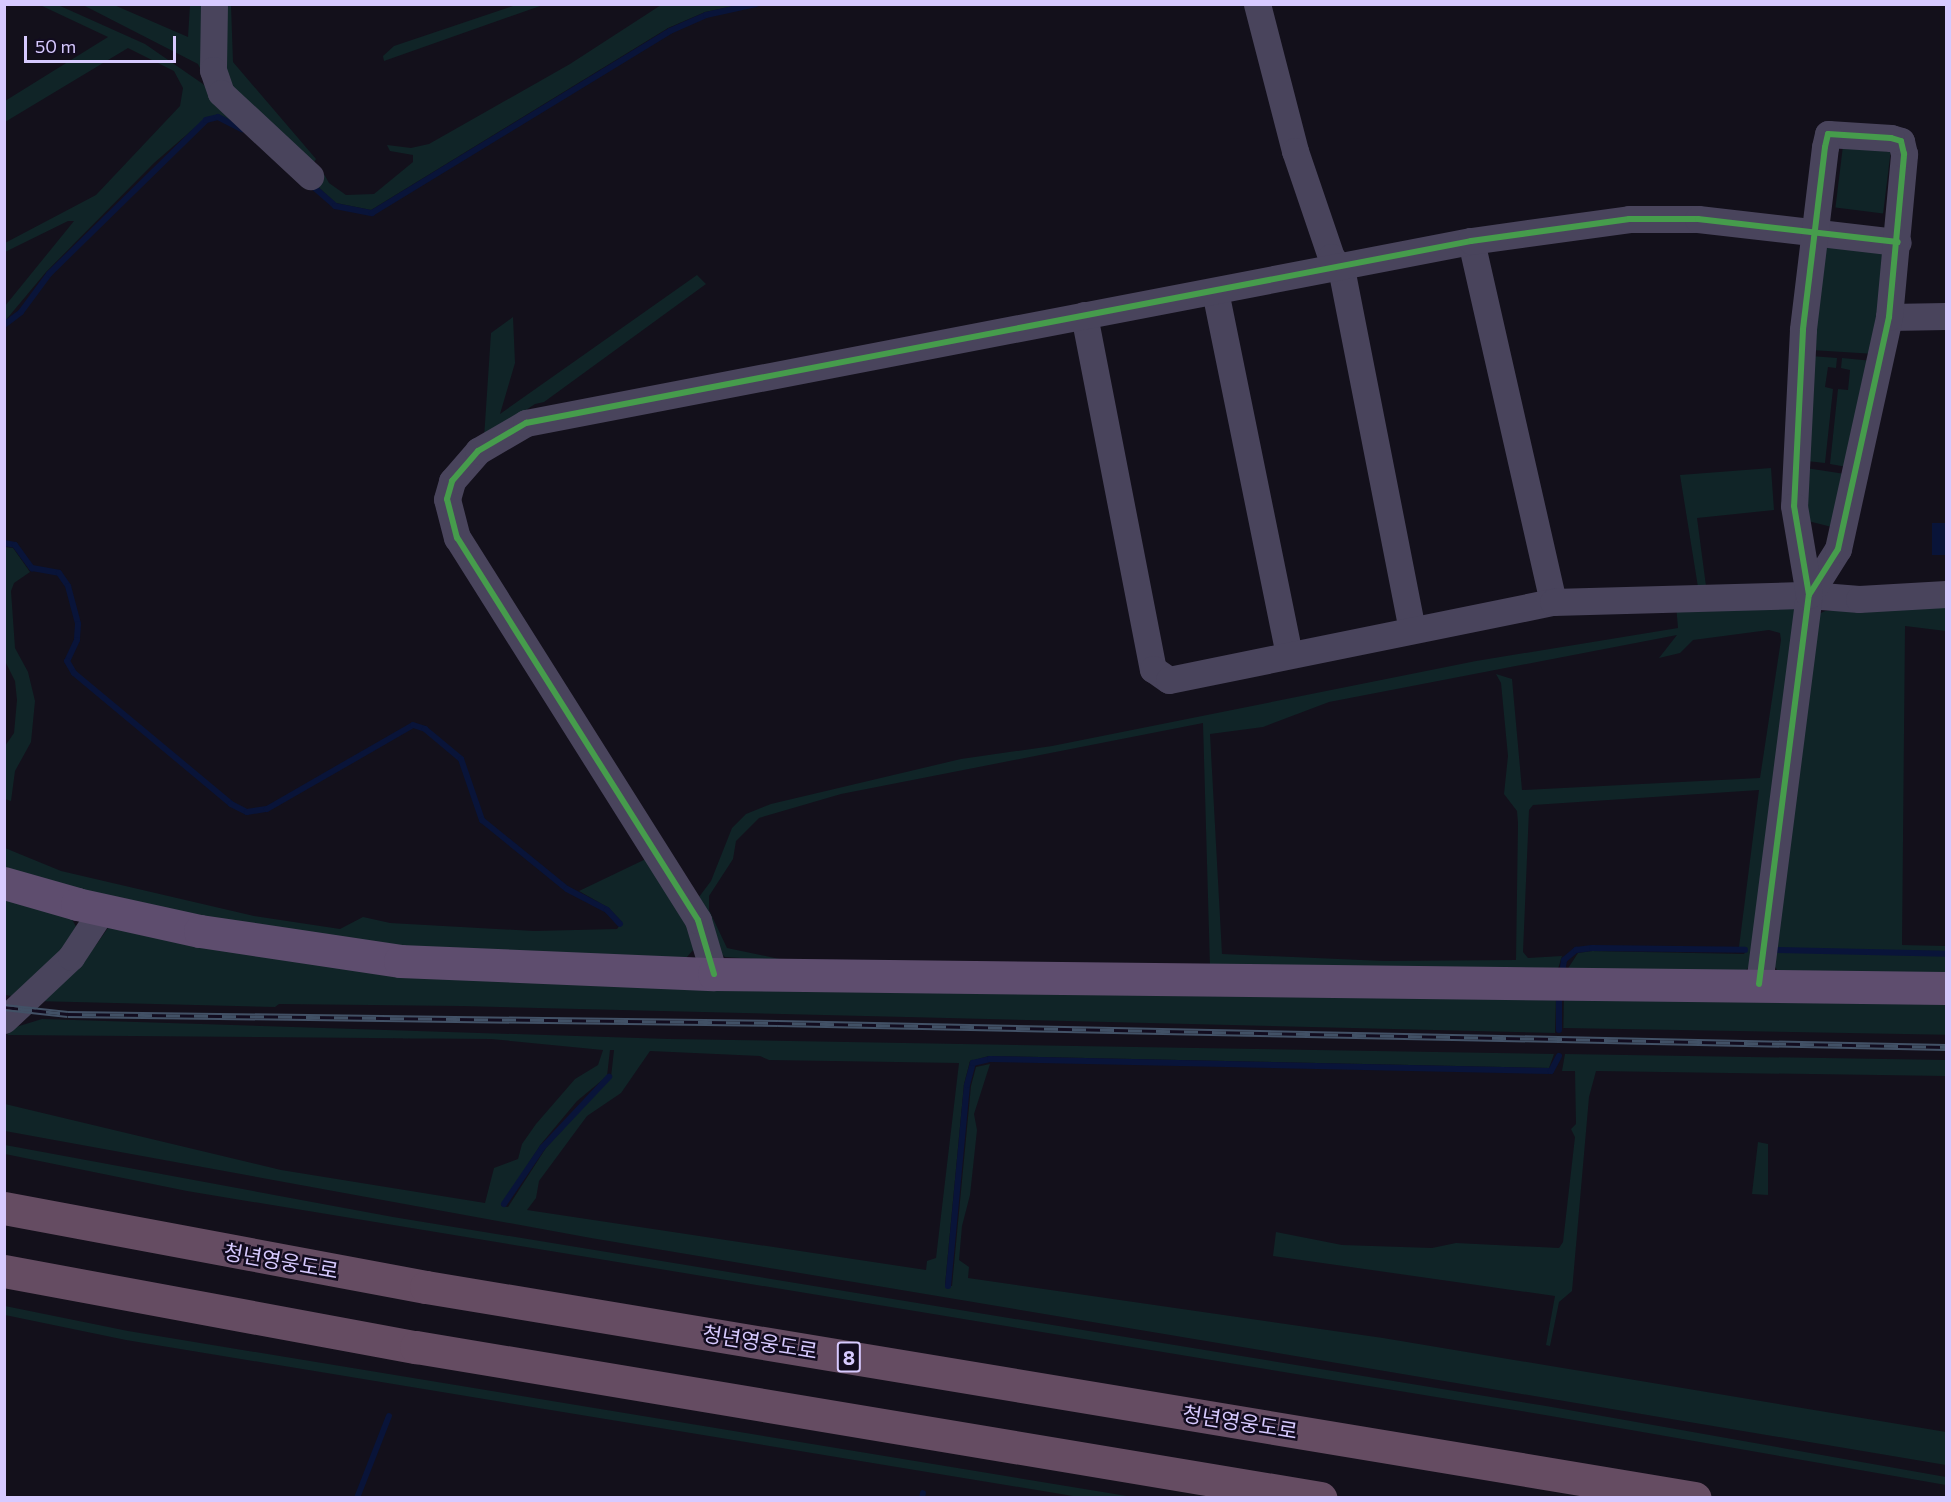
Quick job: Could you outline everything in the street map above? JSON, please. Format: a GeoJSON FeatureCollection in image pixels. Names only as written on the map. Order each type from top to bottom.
{"type":"FeatureCollection","features":[{"type":"Feature","properties":{"kind":"highway","name":"청년영웅도로"},"geometry":{"type":"LineString","coordinates":[[4,1208],[403,1283],[1695,1497]]}},
{"type":"Feature","properties":{"kind":"highway"},"geometry":{"type":"LineString","coordinates":[[4,1271],[393,1343],[1320,1497]]}},
{"type":"Feature","properties":{"kind":"main road"},"geometry":{"type":"LineString","coordinates":[[4,884],[102,910],[200,931],[400,961],[714,974],[1759,984],[1947,988]]}},
{"type":"Feature","properties":{"kind":"street"},"geometry":{"type":"LineString","coordinates":[[214,4],[213,70],[221,93],[310,176]]}},
{"type":"Feature","properties":{"kind":"street"},"geometry":{"type":"LineString","coordinates":[[1257,4],[1295,151],[1330,257],[1341,268],[1412,629]]}},
{"type":"Feature","properties":{"kind":"street"},"geometry":{"type":"LineString","coordinates":[[1759,984],[1809,595],[1794,506],[1803,330],[1813,231],[1828,134],[1891,138],[1901,141],[1904,154],[1899,242],[1889,317],[1838,549],[1809,595]]}},
{"type":"Feature","properties":{"kind":"street"},"geometry":{"type":"LineString","coordinates":[[714,974],[698,920],[457,538],[447,499],[452,481],[478,451],[526,423],[1084,315],[1341,268],[1471,241],[1629,219],[1698,219],[1899,242]]}},
{"type":"Feature","properties":{"kind":"street"},"geometry":{"type":"LineString","coordinates":[[1471,241],[1553,602]]}},
{"type":"Feature","properties":{"kind":"street"},"geometry":{"type":"LineString","coordinates":[[1215,291],[1289,655]]}},
{"type":"Feature","properties":{"kind":"street"},"geometry":{"type":"LineString","coordinates":[[1084,315],[1153,669],[1169,680],[1553,602],[1809,595],[1859,599],[1947,594]]}},
{"type":"Feature","properties":{"kind":"street"},"geometry":{"type":"LineString","coordinates":[[1889,317],[1947,316]]}},
{"type":"Feature","properties":{"kind":"street"},"geometry":{"type":"LineString","coordinates":[[4,1020],[71,957],[102,910]]}},
{"type":"Feature","properties":{"kind":"green space"},"geometry":{"type":"Polygon","coordinates":[[[40,5],[58,5],[145,44],[203,84],[238,124],[219,115],[207,117],[154,163],[46,272],[5,321],[5,306],[74,221],[68,221],[5,252],[5,243],[96,195],[180,106],[183,88],[174,71],[128,48],[5,122],[5,101],[108,37],[40,5]]]}},
{"type":"Feature","properties":{"kind":"green space"},"geometry":{"type":"Polygon","coordinates":[[[83,5],[114,5],[188,37],[190,5],[210,5],[203,74],[198,64],[83,5]]]}},
{"type":"Feature","properties":{"kind":"green space"},"geometry":{"type":"Polygon","coordinates":[[[218,5],[231,5],[233,62],[316,159],[309,170],[227,88],[218,5]]]}},
{"type":"Feature","properties":{"kind":"green space"},"geometry":{"type":"Polygon","coordinates":[[[516,5],[543,5],[384,61],[383,56],[394,46],[516,5]]]}},
{"type":"Feature","properties":{"kind":"green space"},"geometry":{"type":"Polygon","coordinates":[[[661,5],[739,5],[705,12],[668,28],[371,210],[336,203],[315,184],[316,172],[324,174],[329,183],[346,195],[374,194],[413,162],[413,155],[390,151],[387,145],[411,148],[429,144],[570,64],[661,5]]]}},
{"type":"Feature","properties":{"kind":"green space"},"geometry":{"type":"Polygon","coordinates":[[[1843,146],[1891,152],[1883,213],[1835,208],[1843,146]]]}},
{"type":"Feature","properties":{"kind":"green space"},"geometry":{"type":"Polygon","coordinates":[[[1820,242],[1891,251],[1875,354],[1811,350],[1820,242]]]}},
{"type":"Feature","properties":{"kind":"green space"},"geometry":{"type":"Polygon","coordinates":[[[697,275],[706,284],[544,402],[535,404],[484,438],[491,333],[513,317],[515,363],[500,414],[697,275]]]}},
{"type":"Feature","properties":{"kind":"green space"},"geometry":{"type":"Polygon","coordinates":[[[1811,356],[1837,358],[1836,368],[1828,367],[1825,387],[1833,389],[1825,463],[1807,461],[1811,356]]]}},
{"type":"Feature","properties":{"kind":"green space"},"geometry":{"type":"Polygon","coordinates":[[[1842,358],[1873,361],[1847,467],[1830,464],[1838,389],[1848,390],[1850,370],[1841,368],[1842,358]]]}},
{"type":"Feature","properties":{"kind":"green space"},"geometry":{"type":"Polygon","coordinates":[[[1771,468],[1774,510],[1697,518],[1706,586],[1698,587],[1680,475],[1771,468]]]}},
{"type":"Feature","properties":{"kind":"green space"},"geometry":{"type":"Polygon","coordinates":[[[1806,468],[1845,474],[1832,527],[1804,520],[1806,468]]]}},
{"type":"Feature","properties":{"kind":"green space"},"geometry":{"type":"Polygon","coordinates":[[[5,547],[13,548],[30,572],[14,583],[11,591],[15,648],[28,672],[35,701],[31,742],[15,771],[11,801],[5,799],[5,746],[14,733],[17,700],[15,681],[5,661],[5,547]]]}},
{"type":"Feature","properties":{"kind":"green space"},"geometry":{"type":"Polygon","coordinates":[[[1676,604],[1698,607],[1701,611],[1779,604],[1796,610],[1749,967],[1744,972],[1565,973],[1578,953],[1592,951],[1744,954],[1747,950],[1739,947],[1759,790],[1533,805],[1529,810],[1523,952],[1528,958],[1562,956],[1557,972],[1210,967],[1203,723],[841,794],[759,818],[736,841],[733,859],[709,896],[709,910],[727,948],[789,961],[725,957],[717,950],[699,897],[711,881],[732,828],[746,814],[771,804],[961,759],[1052,746],[1476,661],[1678,628],[1676,604]],[[1769,630],[1693,640],[1680,653],[1659,658],[1677,635],[1329,702],[1263,727],[1210,734],[1222,954],[1384,961],[1516,960],[1518,823],[1517,811],[1504,794],[1508,756],[1501,683],[1496,674],[1512,679],[1522,790],[1760,778],[1781,640],[1780,633],[1769,630]]]}},
{"type":"Feature","properties":{"kind":"green space"},"geometry":{"type":"Polygon","coordinates":[[[1946,604],[1946,631],[1905,626],[1902,945],[1946,946],[1946,951],[1779,950],[1946,956],[1946,978],[1780,975],[1774,965],[1819,614],[1825,611],[1946,604]]]}},
{"type":"Feature","properties":{"kind":"green space"},"geometry":{"type":"Polygon","coordinates":[[[5,848],[61,871],[254,916],[340,929],[363,917],[390,923],[534,931],[617,929],[622,922],[609,908],[579,891],[650,857],[681,901],[694,949],[686,958],[384,947],[167,912],[5,870],[5,848]]]}},
{"type":"Feature","properties":{"kind":"green space"},"geometry":{"type":"Polygon","coordinates":[[[5,896],[70,916],[78,930],[19,997],[5,995],[5,896]]]}},
{"type":"Feature","properties":{"kind":"green space"},"geometry":{"type":"Polygon","coordinates":[[[110,925],[207,945],[1556,995],[1555,1033],[462,1006],[279,1004],[275,1007],[34,1001],[96,945],[110,925]]]}},
{"type":"Feature","properties":{"kind":"green space"},"geometry":{"type":"Polygon","coordinates":[[[1564,993],[1946,1000],[1945,1035],[1563,1028],[1564,993]]]}},
{"type":"Feature","properties":{"kind":"green space"},"geometry":{"type":"Polygon","coordinates":[[[42,1019],[669,1039],[1554,1054],[1549,1068],[989,1056],[970,1061],[964,1084],[945,1285],[952,1286],[971,1086],[976,1067],[990,1064],[974,1114],[977,1130],[970,1195],[962,1226],[959,1260],[969,1267],[968,1278],[1383,1338],[1946,1432],[1946,1465],[591,1238],[5,1131],[5,1104],[281,1170],[485,1203],[494,1168],[518,1159],[522,1144],[536,1124],[575,1079],[598,1065],[603,1050],[491,1039],[7,1035],[16,1027],[42,1019]],[[610,1050],[607,1076],[577,1101],[541,1144],[501,1206],[508,1207],[546,1148],[611,1077],[614,1050],[610,1050]],[[650,1051],[621,1093],[587,1116],[539,1181],[536,1198],[527,1210],[926,1270],[927,1261],[936,1258],[959,1063],[769,1060],[760,1056],[650,1051]]]}},
{"type":"Feature","properties":{"kind":"green space"},"geometry":{"type":"Polygon","coordinates":[[[1565,1054],[1946,1060],[1946,1076],[1596,1071],[1589,1097],[1572,1291],[1559,1302],[1550,1346],[1546,1345],[1555,1296],[1273,1256],[1276,1232],[1342,1245],[1432,1248],[1456,1243],[1559,1248],[1563,1242],[1575,1137],[1571,1129],[1576,1124],[1575,1071],[1562,1071],[1565,1054]]]}},
{"type":"Feature","properties":{"kind":"green space"},"geometry":{"type":"Polygon","coordinates":[[[1758,1142],[1768,1144],[1768,1195],[1752,1194],[1758,1142]]]}},
{"type":"Feature","properties":{"kind":"green space"},"geometry":{"type":"Polygon","coordinates":[[[5,1145],[393,1217],[1546,1406],[1946,1477],[1946,1485],[1545,1415],[187,1191],[5,1154],[5,1145]]]}},
{"type":"Feature","properties":{"kind":"green space"},"geometry":{"type":"Polygon","coordinates":[[[5,1306],[128,1331],[1133,1497],[1079,1497],[126,1340],[5,1315],[5,1306]]]}},
{"type":"Feature","properties":{"kind":"water"},"geometry":{"type":"Polygon","coordinates":[[[1932,523],[1946,523],[1946,555],[1932,555],[1932,523]]]}},
{"type":"Feature","properties":{"kind":"waterway"},"geometry":{"type":"LineString","coordinates":[[309,183],[335,206],[372,213],[670,31],[706,15],[756,4]]}},
{"type":"Feature","properties":{"kind":"waterway"},"geometry":{"type":"LineString","coordinates":[[4,325],[21,312],[49,274],[206,120],[218,117],[242,129]]}},
{"type":"Feature","properties":{"kind":"waterway"},"geometry":{"type":"LineString","coordinates":[[4,543],[15,545],[32,568],[59,573],[68,586],[78,624],[77,640],[67,661],[74,673],[231,804],[247,812],[267,809],[413,725],[425,729],[461,759],[482,820],[567,889],[607,910],[620,924]]}},
{"type":"Feature","properties":{"kind":"waterway"},"geometry":{"type":"LineString","coordinates":[[1562,973],[1564,960],[1576,950],[1592,948],[1745,950]]}},
{"type":"Feature","properties":{"kind":"waterway"},"geometry":{"type":"LineString","coordinates":[[1776,950],[1946,954]]}},
{"type":"Feature","properties":{"kind":"waterway"},"geometry":{"type":"LineString","coordinates":[[1559,995],[1559,1030]]}},
{"type":"Feature","properties":{"kind":"waterway"},"geometry":{"type":"LineString","coordinates":[[948,1286],[967,1085],[973,1063],[990,1059],[1551,1071],[1559,1056]]}},
{"type":"Feature","properties":{"kind":"waterway"},"geometry":{"type":"LineString","coordinates":[[504,1204],[542,1148],[609,1077]]}},
{"type":"Feature","properties":{"kind":"waterway"},"geometry":{"type":"LineString","coordinates":[[357,1498],[389,1416]]}},
{"type":"Feature","properties":{"kind":"waterway"},"geometry":{"type":"LineString","coordinates":[[922,1498],[923,1493]]}},
{"type":"Feature","properties":{"kind":"railway"},"geometry":{"type":"LineString","coordinates":[[4,1007],[68,1014],[778,1023],[1946,1047]]}},
{"type":"Feature","properties":{"kind":"cycle path"},"geometry":{"type":"LineString","coordinates":[[1759,984],[1809,595],[1838,549],[1889,317],[1904,154],[1901,141],[1891,138],[1828,134],[1825,147],[1803,330],[1794,506],[1809,595]]}},
{"type":"Feature","properties":{"kind":"cycle path"},"geometry":{"type":"LineString","coordinates":[[714,974],[698,920],[457,538],[447,499],[452,481],[478,451],[526,423],[1471,241],[1629,219],[1698,219],[1898,242]]}}]}
